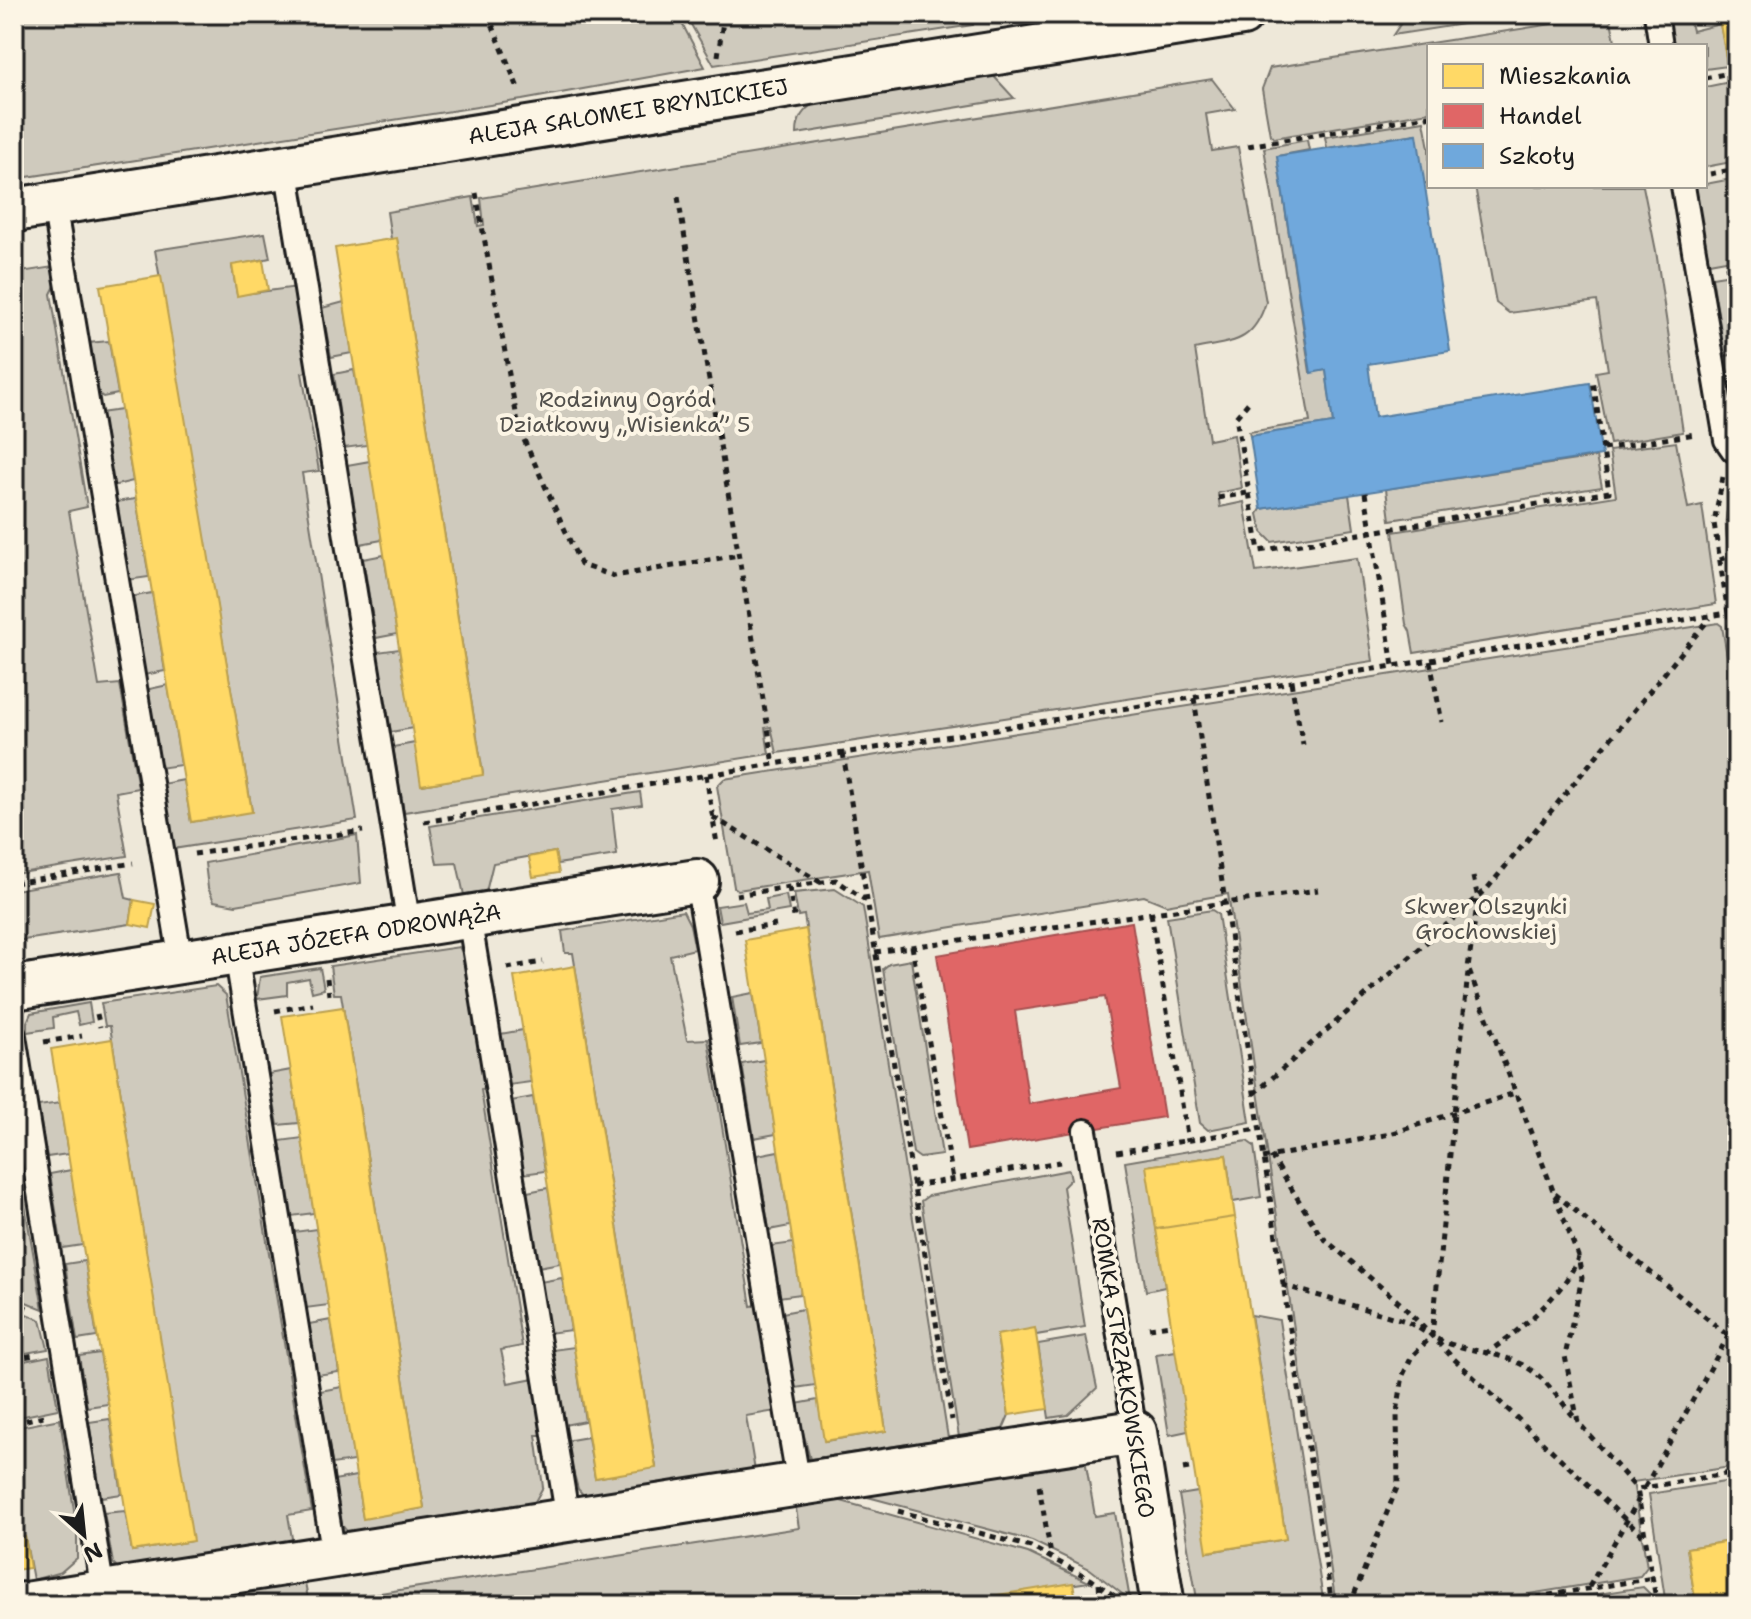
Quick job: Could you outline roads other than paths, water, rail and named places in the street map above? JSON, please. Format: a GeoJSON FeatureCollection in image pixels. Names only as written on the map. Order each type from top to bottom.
{"type":"FeatureCollection","features":[{"type":"Feature","properties":{"kind":"street","name":"ALEJA SALOMEI BRYNICKIEJ"},"geometry":{"type":"LineString","coordinates":[[34,207],[1242,14]]}},
{"type":"Feature","properties":{"kind":"street","name":"ALEJA JÓZEFA ODROWĄŻA"},"geometry":{"type":"LineString","coordinates":[[14,988],[469,916],[708,869]]}},
{"type":"Feature","properties":{"kind":"street"},"geometry":{"type":"LineString","coordinates":[[19,1605],[1135,1432]]}},
{"type":"Feature","properties":{"kind":"street","name":"ROMKA STRZAŁKOWSKIEGO"},"geometry":{"type":"LineString","coordinates":[[1135,1432],[1163,1605]]}},
{"type":"Feature","properties":{"kind":"lane"},"geometry":{"type":"LineString","coordinates":[[1656,14],[1661,44]]}},
{"type":"Feature","properties":{"kind":"lane"},"geometry":{"type":"LineString","coordinates":[[286,166],[409,926]]}},
{"type":"Feature","properties":{"kind":"lane"},"geometry":{"type":"LineString","coordinates":[[1683,188],[1729,440]]}},
{"type":"Feature","properties":{"kind":"lane"},"geometry":{"type":"LineString","coordinates":[[34,207],[164,858],[181,962]]}},
{"type":"Feature","properties":{"kind":"lane"},"geometry":{"type":"LineString","coordinates":[[708,869],[706,936],[799,1485]]}},
{"type":"Feature","properties":{"kind":"lane"},"geometry":{"type":"LineString","coordinates":[[469,916],[568,1520]]}},
{"type":"Feature","properties":{"kind":"lane"},"geometry":{"type":"LineString","coordinates":[[236,953],[334,1556]]}},
{"type":"Feature","properties":{"kind":"lane"},"geometry":{"type":"LineString","coordinates":[[14,1036],[103,1592]]}},
{"type":"Feature","properties":{"kind":"lane","name":"ROMKA STRZAŁKOWSKIEGO"},"geometry":{"type":"LineString","coordinates":[[1085,1131],[1135,1432]]}},
{"type":"Feature","properties":{"kind":"park label","name":"Rodzinny Ogród Działkowy „Wisienka” 5"},"geometry":{"type":"Point","coordinates":[625,412]}},
{"type":"Feature","properties":{"kind":"park label","name":"Skwer Olszynki Grochowskiej"},"geometry":{"type":"Point","coordinates":[1486,918]}}]}
